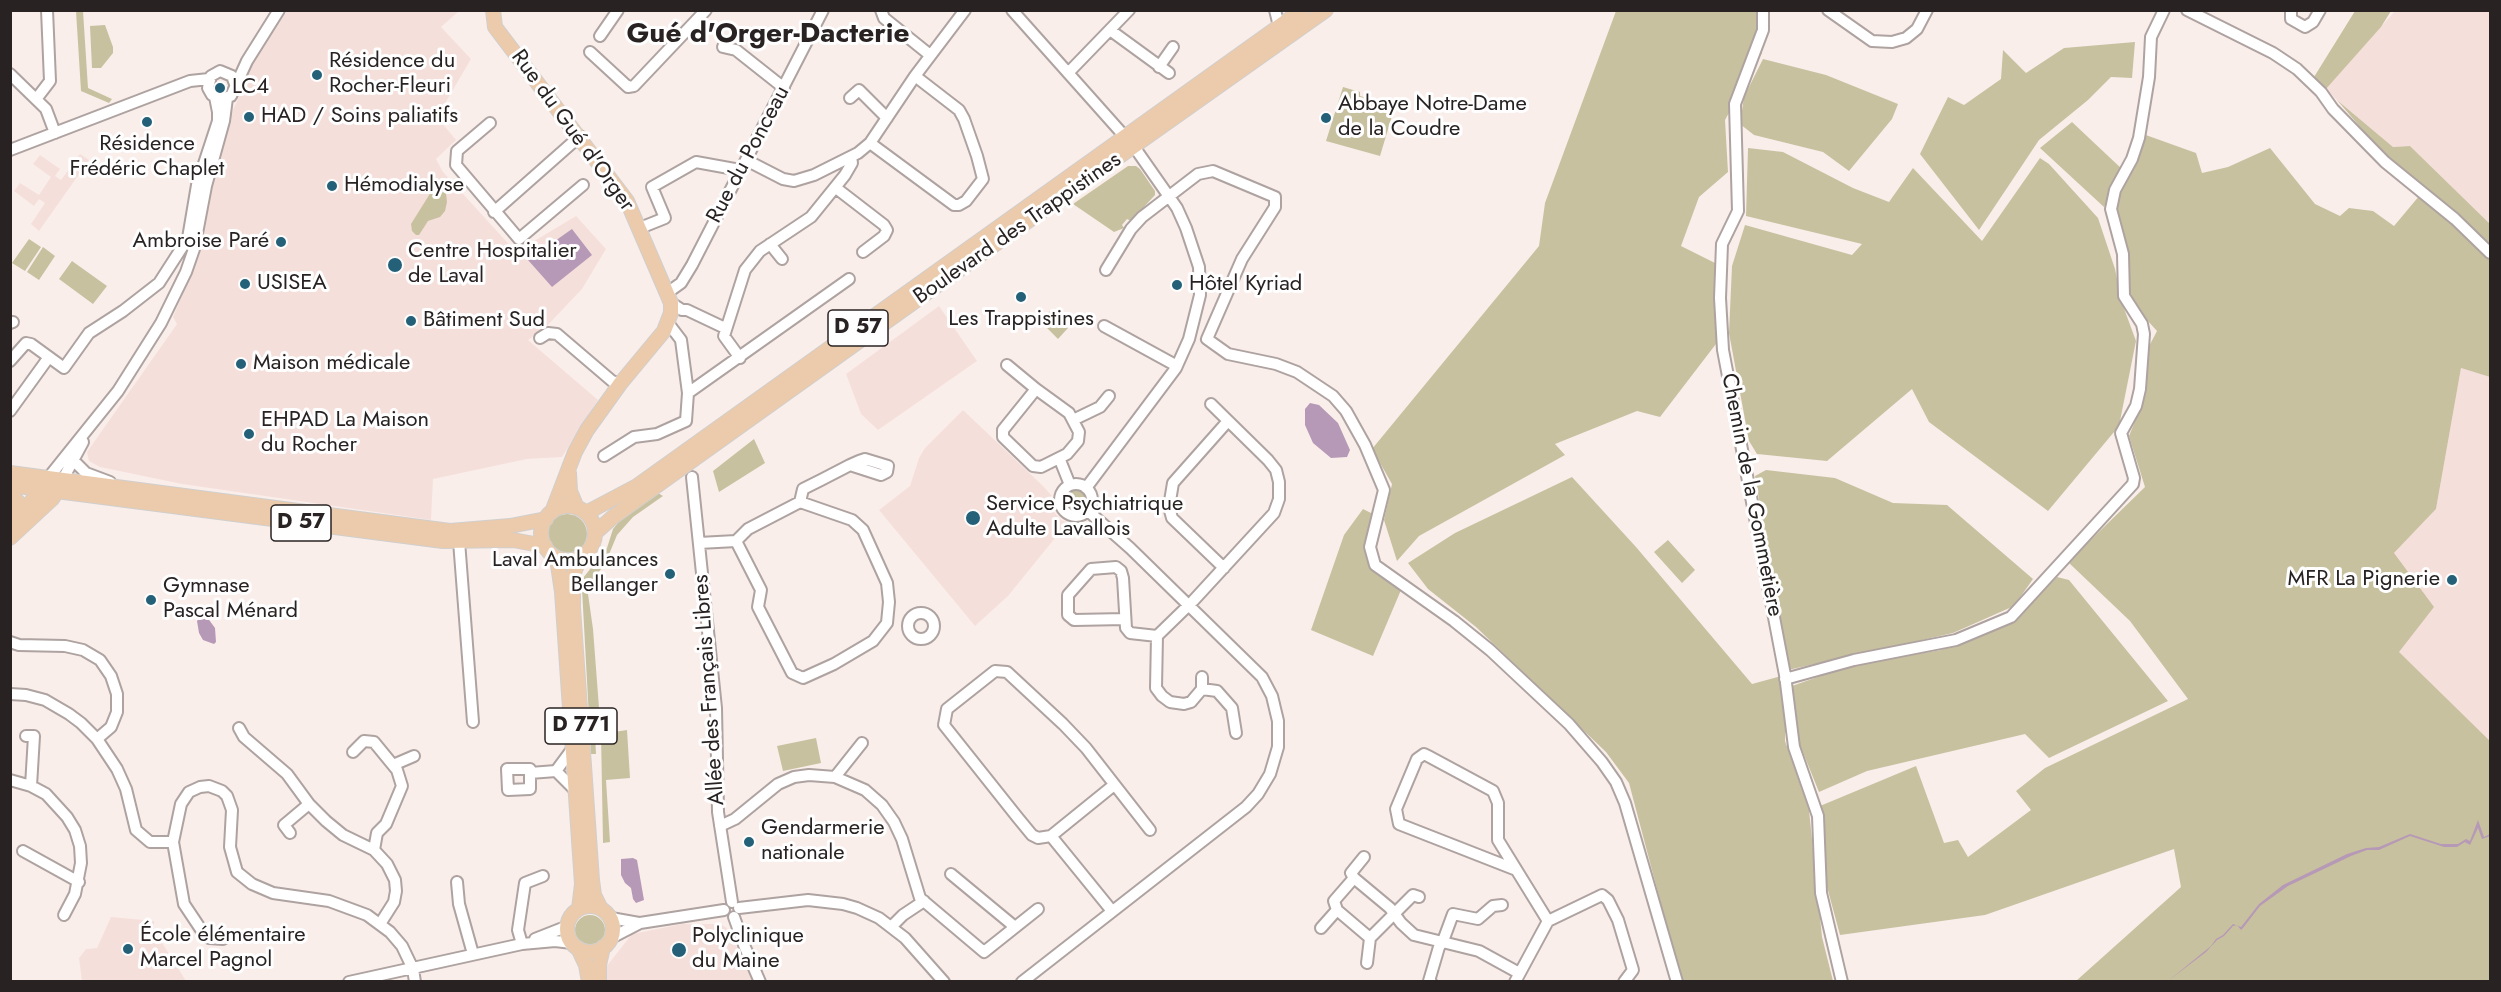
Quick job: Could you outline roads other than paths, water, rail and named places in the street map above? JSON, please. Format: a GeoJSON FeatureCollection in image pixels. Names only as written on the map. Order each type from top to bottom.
{"type":"FeatureCollection","features":[{"type":"Feature","properties":{"kind":"main road","name":"Rue du Gué d'Orger"},"geometry":{"type":"LineString","coordinates":[[493,10],[495,27],[580,136],[627,201],[669,298]]}},
{"type":"Feature","properties":{"kind":"main road","name":"Boulevard des Trappistines"},"geometry":{"type":"LineString","coordinates":[[595,534],[613,518],[932,289],[1131,142],[1302,10]]}},
{"type":"Feature","properties":{"kind":"main road","name":"Boulevard des Trappistines"},"geometry":{"type":"LineString","coordinates":[[582,511],[637,486],[1131,142],[1326,10]]}},
{"type":"Feature","properties":{"kind":"main road"},"geometry":{"type":"LineString","coordinates":[[569,470],[570,491],[594,526],[595,534],[591,548],[580,558],[572,560],[557,558],[545,546],[542,532],[575,452],[587,430],[668,323],[669,298]]}},
{"type":"Feature","properties":{"kind":"main road","name":"D 57"},"geometry":{"type":"LineString","coordinates":[[10,472],[62,487],[442,541],[513,540],[545,546]]}},
{"type":"Feature","properties":{"kind":"main road"},"geometry":{"type":"LineString","coordinates":[[10,479],[46,483]]}},
{"type":"Feature","properties":{"kind":"main road"},"geometry":{"type":"LineString","coordinates":[[36,514],[44,499],[46,483]]}},
{"type":"Feature","properties":{"kind":"main road"},"geometry":{"type":"LineString","coordinates":[[15,522],[46,483]]}},
{"type":"Feature","properties":{"kind":"main road","name":"D 57"},"geometry":{"type":"LineString","coordinates":[[10,485],[46,483]]}},
{"type":"Feature","properties":{"kind":"main road"},"geometry":{"type":"LineString","coordinates":[[10,538],[62,487],[126,495],[133,489]]}},
{"type":"Feature","properties":{"kind":"main road","name":"D 57"},"geometry":{"type":"LineString","coordinates":[[133,489],[450,531],[510,526],[549,516]]}},
{"type":"Feature","properties":{"kind":"main road"},"geometry":{"type":"LineString","coordinates":[[10,494],[18,502],[15,522]]}},
{"type":"Feature","properties":{"kind":"main road"},"geometry":{"type":"LineString","coordinates":[[549,516],[560,508],[582,511]]}},
{"type":"Feature","properties":{"kind":"main road","name":"D 771"},"geometry":{"type":"LineString","coordinates":[[557,558],[562,584],[582,884],[579,909]]}},
{"type":"Feature","properties":{"kind":"main road","name":"D 771"},"geometry":{"type":"LineString","coordinates":[[580,558],[573,575],[573,608],[592,880],[594,895],[606,913]]}},
{"type":"Feature","properties":{"kind":"main road"},"geometry":{"type":"LineString","coordinates":[[588,981],[586,965],[568,926],[574,913],[586,906],[606,913],[613,925],[598,965],[599,981]]}},
{"type":"Feature","properties":{"kind":"main road"},"geometry":{"type":"LineString","coordinates":[[575,945],[591,952],[607,943]]}},
{"type":"Feature","properties":{"kind":"street"},"geometry":{"type":"LineString","coordinates":[[37,98],[50,81],[47,10]]}},
{"type":"Feature","properties":{"kind":"street"},"geometry":{"type":"LineString","coordinates":[[10,361],[26,343],[31,344],[64,368],[89,333],[179,270],[194,249],[206,186],[224,121],[227,98],[234,92],[235,84],[247,61],[279,10]]}},
{"type":"Feature","properties":{"kind":"street"},"geometry":{"type":"LineString","coordinates":[[600,36],[618,10]]}},
{"type":"Feature","properties":{"kind":"street"},"geometry":{"type":"LineString","coordinates":[[590,52],[628,87],[634,86],[706,10]]}},
{"type":"Feature","properties":{"kind":"street","name":"Rue du Ponceau"},"geometry":{"type":"LineString","coordinates":[[669,298],[681,283],[823,10]]}},
{"type":"Feature","properties":{"kind":"street"},"geometry":{"type":"LineString","coordinates":[[881,10],[884,18],[930,55]]}},
{"type":"Feature","properties":{"kind":"street"},"geometry":{"type":"LineString","coordinates":[[640,228],[665,218],[652,187],[696,162],[743,165],[794,182],[851,157],[870,143],[915,76],[964,10]]}},
{"type":"Feature","properties":{"kind":"street"},"geometry":{"type":"LineString","coordinates":[[1069,72],[1129,10]]}},
{"type":"Feature","properties":{"kind":"street"},"geometry":{"type":"LineString","coordinates":[[1275,10],[1279,26]]}},
{"type":"Feature","properties":{"kind":"street","name":"Chemin de la Gommetière"},"geometry":{"type":"LineString","coordinates":[[1763,10],[1763,30],[1735,104],[1738,211],[1722,244],[1720,298],[1723,350],[1785,679],[1794,747],[1818,816],[1821,893],[1842,981]]}},
{"type":"Feature","properties":{"kind":"street"},"geometry":{"type":"LineString","coordinates":[[1828,10],[1872,41],[1892,42],[1905,38],[1917,29],[1927,10]]}},
{"type":"Feature","properties":{"kind":"street"},"geometry":{"type":"LineString","coordinates":[[1785,679],[1854,660],[1956,640],[2011,617],[2133,484],[2134,478],[2121,433],[2136,406],[2140,389],[2144,334],[2142,324],[2124,296],[2123,254],[2111,209],[2115,190],[2132,159],[2139,138],[2149,77],[2151,37],[2164,10]]}},
{"type":"Feature","properties":{"kind":"street"},"geometry":{"type":"LineString","coordinates":[[2187,10],[2273,53],[2297,69],[2385,162],[2455,219],[2490,253]]}},
{"type":"Feature","properties":{"kind":"street"},"geometry":{"type":"LineString","coordinates":[[2291,10],[2291,20],[2305,27],[2313,22],[2320,10]]}},
{"type":"Feature","properties":{"kind":"street"},"geometry":{"type":"LineString","coordinates":[[1017,12],[1131,142],[1169,195],[1186,228],[1199,267],[1200,295],[1189,339],[1177,366],[1086,488]]}},
{"type":"Feature","properties":{"kind":"street"},"geometry":{"type":"LineString","coordinates":[[1110,30],[1169,74]]}},
{"type":"Feature","properties":{"kind":"street"},"geometry":{"type":"LineString","coordinates":[[723,47],[736,50],[784,88]]}},
{"type":"Feature","properties":{"kind":"street"},"geometry":{"type":"LineString","coordinates":[[1159,67],[1173,47]]}},
{"type":"Feature","properties":{"kind":"street"},"geometry":{"type":"LineString","coordinates":[[46,483],[95,421],[144,351],[176,291],[197,185],[218,121],[219,112],[215,97],[208,88],[209,80],[216,72],[229,73],[247,61]]}},
{"type":"Feature","properties":{"kind":"street"},"geometry":{"type":"LineString","coordinates":[[229,73],[235,84]]}},
{"type":"Feature","properties":{"kind":"street"},"geometry":{"type":"LineString","coordinates":[[10,74],[46,109],[55,133]]}},
{"type":"Feature","properties":{"kind":"street"},"geometry":{"type":"LineString","coordinates":[[870,143],[954,205],[966,201],[982,179],[977,156],[964,119],[958,110],[915,76]]}},
{"type":"Feature","properties":{"kind":"street"},"geometry":{"type":"LineString","coordinates":[[10,150],[190,81],[209,80]]}},
{"type":"Feature","properties":{"kind":"street"},"geometry":{"type":"LineString","coordinates":[[850,98],[859,90],[887,118]]}},
{"type":"Feature","properties":{"kind":"street"},"geometry":{"type":"LineString","coordinates":[[215,97],[227,98]]}},
{"type":"Feature","properties":{"kind":"street"},"geometry":{"type":"LineString","coordinates":[[490,123],[457,152],[456,165],[519,239],[583,185]]}},
{"type":"Feature","properties":{"kind":"street"},"geometry":{"type":"LineString","coordinates":[[494,212],[580,136]]}},
{"type":"Feature","properties":{"kind":"street"},"geometry":{"type":"LineString","coordinates":[[740,358],[724,336],[745,270],[751,260],[770,244],[811,217],[836,188],[852,163],[851,157]]}},
{"type":"Feature","properties":{"kind":"street"},"geometry":{"type":"LineString","coordinates":[[1106,270],[1131,229],[1142,217],[1198,174],[1213,171],[1275,197],[1275,207],[1242,259],[1207,339],[1228,354],[1276,364],[1297,372],[1332,396],[1346,411],[1365,444],[1384,489],[1370,547],[1375,565],[1454,621],[1490,650],[1569,724],[1602,762],[1616,782],[1625,803],[1677,981]]}},
{"type":"Feature","properties":{"kind":"street"},"geometry":{"type":"LineString","coordinates":[[836,188],[884,225],[887,231],[863,252]]}},
{"type":"Feature","properties":{"kind":"street"},"geometry":{"type":"LineString","coordinates":[[770,244],[782,259]]}},
{"type":"Feature","properties":{"kind":"street"},"geometry":{"type":"LineString","coordinates":[[688,393],[849,279]]}},
{"type":"Feature","properties":{"kind":"street"},"geometry":{"type":"LineString","coordinates":[[669,298],[681,310],[687,310],[725,328]]}},
{"type":"Feature","properties":{"kind":"street"},"geometry":{"type":"LineString","coordinates":[[604,456],[634,437],[651,435],[683,424],[688,414],[688,393],[681,340],[668,323]]}},
{"type":"Feature","properties":{"kind":"street"},"geometry":{"type":"LineString","coordinates":[[1104,326],[1177,366]]}},
{"type":"Feature","properties":{"kind":"street"},"geometry":{"type":"LineString","coordinates":[[540,338],[548,333],[557,334],[612,381],[620,384]]}},
{"type":"Feature","properties":{"kind":"street"},"geometry":{"type":"LineString","coordinates":[[10,411],[49,357]]}},
{"type":"Feature","properties":{"kind":"street"},"geometry":{"type":"LineString","coordinates":[[1007,366],[1069,413],[1079,432],[1078,441],[1067,454],[1060,460],[1041,467],[1033,466],[1003,437],[1003,430],[1036,389]]}},
{"type":"Feature","properties":{"kind":"street"},"geometry":{"type":"LineString","coordinates":[[1073,420],[1100,407],[1109,396]]}},
{"type":"Feature","properties":{"kind":"street"},"geometry":{"type":"LineString","coordinates":[[1202,677],[1202,690],[1191,702],[1184,704],[1170,702],[1162,696],[1156,688],[1157,636],[1189,605],[1274,513],[1279,498],[1276,470],[1268,459],[1211,404]]}},
{"type":"Feature","properties":{"kind":"street"},"geometry":{"type":"LineString","coordinates":[[62,487],[73,460],[95,421]]}},
{"type":"Feature","properties":{"kind":"street"},"geometry":{"type":"LineString","coordinates":[[1224,568],[1172,518],[1168,507],[1173,483],[1228,422]]}},
{"type":"Feature","properties":{"kind":"street"},"geometry":{"type":"LineString","coordinates":[[800,502],[803,489],[850,465],[865,459],[888,466]]}},
{"type":"Feature","properties":{"kind":"street"},"geometry":{"type":"LineString","coordinates":[[73,460],[86,473],[133,489]]}},
{"type":"Feature","properties":{"kind":"street"},"geometry":{"type":"LineString","coordinates":[[1060,460],[1070,485]]}},
{"type":"Feature","properties":{"kind":"street","name":"Allée des Français Libres"},"geometry":{"type":"LineString","coordinates":[[692,477],[716,708],[720,826],[732,909],[744,945],[760,981]]}},
{"type":"Feature","properties":{"kind":"street"},"geometry":{"type":"LineString","coordinates":[[1079,484],[1086,488],[1092,498],[1088,511],[1082,515],[1073,515],[1063,508],[1062,495],[1070,485],[1079,484]]}},
{"type":"Feature","properties":{"kind":"street"},"geometry":{"type":"LineString","coordinates":[[699,543],[736,541],[748,529],[800,502],[852,520],[863,530],[887,583],[889,602],[887,623],[873,641],[834,664],[803,678],[792,673],[758,607],[760,590],[736,541]]}},
{"type":"Feature","properties":{"kind":"street"},"geometry":{"type":"LineString","coordinates":[[1022,981],[1245,807],[1258,794],[1270,774],[1278,747],[1278,721],[1272,696],[1262,677],[1088,511]]}},
{"type":"Feature","properties":{"kind":"street"},"geometry":{"type":"LineString","coordinates":[[459,541],[473,722]]}},
{"type":"Feature","properties":{"kind":"street"},"geometry":{"type":"LineString","coordinates":[[1125,619],[1074,620],[1068,615],[1068,595],[1091,569],[1116,567],[1121,571],[1123,578],[1125,619],[1125,628],[1130,633],[1157,636]]}},
{"type":"Feature","properties":{"kind":"street"},"geometry":{"type":"LineString","coordinates":[[887,623],[908,626]]}},
{"type":"Feature","properties":{"kind":"street"},"geometry":{"type":"LineString","coordinates":[[10,642],[18,645],[65,646],[83,650],[100,660],[111,676],[117,693],[117,712],[111,727],[97,740]]}},
{"type":"Feature","properties":{"kind":"street"},"geometry":{"type":"LineString","coordinates":[[1114,785],[1051,836],[1038,838],[1032,835],[944,724],[946,709],[995,671],[1007,672],[1063,724],[1114,785],[1150,830]]}},
{"type":"Feature","properties":{"kind":"street"},"geometry":{"type":"LineString","coordinates":[[1202,690],[1216,691],[1232,708],[1236,734]]}},
{"type":"Feature","properties":{"kind":"street"},"geometry":{"type":"LineString","coordinates":[[10,694],[45,700],[69,714],[97,740],[117,769],[126,789],[136,830],[150,842],[172,842]]}},
{"type":"Feature","properties":{"kind":"street"},"geometry":{"type":"LineString","coordinates":[[239,728],[244,737],[287,774],[309,804],[343,835],[374,850],[391,872],[395,880],[394,902],[380,924]]}},
{"type":"Feature","properties":{"kind":"street"},"geometry":{"type":"LineString","coordinates":[[26,736],[34,736],[31,786]]}},
{"type":"Feature","properties":{"kind":"street"},"geometry":{"type":"LineString","coordinates":[[354,752],[355,748],[364,741],[374,742],[397,770],[402,786],[386,824],[377,833],[374,850]]}},
{"type":"Feature","properties":{"kind":"street"},"geometry":{"type":"LineString","coordinates":[[835,777],[862,743]]}},
{"type":"Feature","properties":{"kind":"street"},"geometry":{"type":"LineString","coordinates":[[530,773],[556,771],[573,748]]}},
{"type":"Feature","properties":{"kind":"street"},"geometry":{"type":"LineString","coordinates":[[1514,869],[1399,824],[1396,809],[1418,759],[1424,754],[1493,791],[1498,803],[1498,840],[1548,921]]}},
{"type":"Feature","properties":{"kind":"street"},"geometry":{"type":"LineString","coordinates":[[393,765],[414,756]]}},
{"type":"Feature","properties":{"kind":"street"},"geometry":{"type":"LineString","coordinates":[[556,771],[576,791]]}},
{"type":"Feature","properties":{"kind":"street"},"geometry":{"type":"LineString","coordinates":[[720,826],[735,819],[771,789],[794,777],[809,775],[835,777],[865,790],[882,805],[894,822],[924,901],[984,952],[1038,909]]}},
{"type":"Feature","properties":{"kind":"street"},"geometry":{"type":"LineString","coordinates":[[10,780],[31,786],[46,794],[68,817],[75,830],[80,846],[79,882],[64,915]]}},
{"type":"Feature","properties":{"kind":"street"},"geometry":{"type":"LineString","coordinates":[[223,939],[209,938],[204,934],[184,903],[172,842],[181,804],[189,792],[200,787],[215,788],[227,796],[232,810],[230,847],[237,872],[252,884],[273,893],[329,901],[350,907],[380,924],[402,946],[413,969],[415,981]]}},
{"type":"Feature","properties":{"kind":"street"},"geometry":{"type":"LineString","coordinates":[[290,833],[284,825],[309,804]]}},
{"type":"Feature","properties":{"kind":"street"},"geometry":{"type":"LineString","coordinates":[[1051,836],[1112,911]]}},
{"type":"Feature","properties":{"kind":"street"},"geometry":{"type":"LineString","coordinates":[[23,851],[79,882]]}},
{"type":"Feature","properties":{"kind":"street"},"geometry":{"type":"LineString","coordinates":[[1364,857],[1351,873],[1354,878],[1390,908],[1414,934],[1479,951],[1517,977],[1548,921],[1602,895],[1608,900],[1618,920],[1633,970],[1624,981]]}},
{"type":"Feature","properties":{"kind":"street"},"geometry":{"type":"LineString","coordinates":[[951,873],[1015,927]]}},
{"type":"Feature","properties":{"kind":"street"},"geometry":{"type":"LineString","coordinates":[[522,944],[518,930],[525,883],[543,876]]}},
{"type":"Feature","properties":{"kind":"street"},"geometry":{"type":"LineString","coordinates":[[1354,878],[1334,901],[1337,910],[1370,938]]}},
{"type":"Feature","properties":{"kind":"street"},"geometry":{"type":"LineString","coordinates":[[457,882],[459,904],[473,954]]}},
{"type":"Feature","properties":{"kind":"street"},"geometry":{"type":"LineString","coordinates":[[1367,963],[1370,938],[1413,895],[1419,897]]}},
{"type":"Feature","properties":{"kind":"street"},"geometry":{"type":"LineString","coordinates":[[607,943],[640,923],[795,901],[822,901],[857,908],[891,927],[905,938],[944,981]]}},
{"type":"Feature","properties":{"kind":"street"},"geometry":{"type":"LineString","coordinates":[[891,927],[903,915],[924,901]]}},
{"type":"Feature","properties":{"kind":"street"},"geometry":{"type":"LineString","coordinates":[[1431,981],[1429,981],[1439,947],[1453,914],[1478,919],[1493,906],[1502,905]]}},
{"type":"Feature","properties":{"kind":"street"},"geometry":{"type":"LineString","coordinates":[[1321,928],[1337,910]]}},
{"type":"Feature","properties":{"kind":"street"},"geometry":{"type":"LineString","coordinates":[[606,913],[640,923]]}},
{"type":"Feature","properties":{"kind":"street"},"geometry":{"type":"LineString","coordinates":[[522,944],[568,926]]}},
{"type":"Feature","properties":{"kind":"street"},"geometry":{"type":"LineString","coordinates":[[349,981],[522,944],[555,941],[575,945]]}},
{"type":"Feature","properties":{"kind":"place","name":"Résidence du Rocher-Fleuri"},"geometry":{"type":"Point","coordinates":[317,75]}},
{"type":"Feature","properties":{"kind":"place","name":"LC4"},"geometry":{"type":"Point","coordinates":[220,88]}},
{"type":"Feature","properties":{"kind":"place","name":"HAD / Soins paliatifs"},"geometry":{"type":"Point","coordinates":[249,117]}},
{"type":"Feature","properties":{"kind":"place","name":"Abbaye Notre-Dame de la Coudre"},"geometry":{"type":"Point","coordinates":[1326,118]}},
{"type":"Feature","properties":{"kind":"place","name":"Résidence Frédéric Chaplet"},"geometry":{"type":"Point","coordinates":[147,122]}},
{"type":"Feature","properties":{"kind":"place","name":"Hémodialyse"},"geometry":{"type":"Point","coordinates":[332,186]}},
{"type":"Feature","properties":{"kind":"place","name":"Ambroise Paré"},"geometry":{"type":"Point","coordinates":[281,242]}},
{"type":"Feature","properties":{"kind":"place","name":"Centre Hospitalier de Laval"},"geometry":{"type":"Point","coordinates":[395,265]}},
{"type":"Feature","properties":{"kind":"place","name":"USISEA"},"geometry":{"type":"Point","coordinates":[245,284]}},
{"type":"Feature","properties":{"kind":"place","name":"Hôtel Kyriad"},"geometry":{"type":"Point","coordinates":[1177,285]}},
{"type":"Feature","properties":{"kind":"place","name":"Les Trappistines"},"geometry":{"type":"Point","coordinates":[1021,297]}},
{"type":"Feature","properties":{"kind":"place","name":"Bâtiment Sud"},"geometry":{"type":"Point","coordinates":[411,321]}},
{"type":"Feature","properties":{"kind":"place","name":"Maison médicale"},"geometry":{"type":"Point","coordinates":[241,364]}},
{"type":"Feature","properties":{"kind":"place","name":"EHPAD La Maison du Rocher"},"geometry":{"type":"Point","coordinates":[249,434]}},
{"type":"Feature","properties":{"kind":"place","name":"Service Psychiatrique Adulte Lavallois"},"geometry":{"type":"Point","coordinates":[973,518]}},
{"type":"Feature","properties":{"kind":"place","name":"Laval Ambulances Bellanger"},"geometry":{"type":"Point","coordinates":[670,574]}},
{"type":"Feature","properties":{"kind":"place","name":"MFR La Pignerie"},"geometry":{"type":"Point","coordinates":[2452,580]}},
{"type":"Feature","properties":{"kind":"place","name":"Gymnase Pascal Ménard"},"geometry":{"type":"Point","coordinates":[151,600]}},
{"type":"Feature","properties":{"kind":"place","name":"Gendarmerie nationale"},"geometry":{"type":"Point","coordinates":[749,842]}},
{"type":"Feature","properties":{"kind":"place","name":"École élémentaire Marcel Pagnol"},"geometry":{"type":"Point","coordinates":[128,949]}},
{"type":"Feature","properties":{"kind":"place","name":"Polyclinique du Maine"},"geometry":{"type":"Point","coordinates":[679,950]}},
{"type":"Feature","properties":{"kind":"district","name":"Gué d'Orger-Dacterie"},"geometry":{"type":"Point","coordinates":[768,35]}}]}
